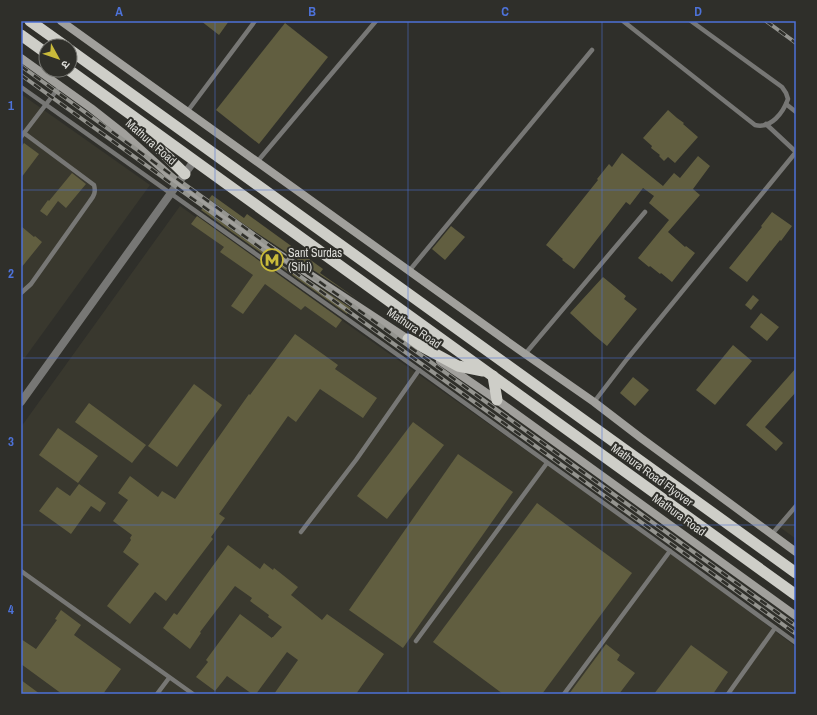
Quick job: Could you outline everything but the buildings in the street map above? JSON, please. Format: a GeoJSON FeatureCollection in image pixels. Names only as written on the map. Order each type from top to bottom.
{"type":"FeatureCollection","features":[{"type":"Feature","properties":{"kind":"highway"},"geometry":{"type":"LineString","coordinates":[[30,21],[54,38]]}},
{"type":"Feature","properties":{"kind":"highway"},"geometry":{"type":"LineString","coordinates":[[21,35],[38,47]]}},
{"type":"Feature","properties":{"kind":"highway","name":"Mathura Road"},"geometry":{"type":"LineString","coordinates":[[78,56],[796,573]]}},
{"type":"Feature","properties":{"kind":"highway","name":"Mathura Road"},"geometry":{"type":"LineString","coordinates":[[78,76],[490,374]]}},
{"type":"Feature","properties":{"kind":"highway"},"geometry":{"type":"LineString","coordinates":[[105,96],[185,174]]}},
{"type":"Feature","properties":{"kind":"highway"},"geometry":{"type":"LineString","coordinates":[[408,339],[458,366],[490,374],[497,400]]}},
{"type":"Feature","properties":{"kind":"highway","name":"Mathura Road Flyover"},"geometry":{"type":"LineString","coordinates":[[490,374],[796,595]]}},
{"type":"Feature","properties":{"kind":"main road"},"geometry":{"type":"LineString","coordinates":[[61,21],[594,402],[796,552]]}},
{"type":"Feature","properties":{"kind":"main road","name":"Mathura Road"},"geometry":{"type":"LineString","coordinates":[[21,58],[91,108],[124,134],[178,183],[242,230],[408,339],[497,400],[796,616]]}},
{"type":"Feature","properties":{"kind":"street"},"geometry":{"type":"LineString","coordinates":[[21,402],[194,161]]}},
{"type":"Feature","properties":{"kind":"lane"},"geometry":{"type":"LineString","coordinates":[[187,112],[256,21]]}},
{"type":"Feature","properties":{"kind":"lane"},"geometry":{"type":"LineString","coordinates":[[257,162],[376,21]]}},
{"type":"Feature","properties":{"kind":"lane"},"geometry":{"type":"LineString","coordinates":[[623,21],[755,125],[760,126],[773,121],[779,115],[788,99],[782,87],[691,21]]}},
{"type":"Feature","properties":{"kind":"lane"},"geometry":{"type":"LineString","coordinates":[[409,271],[592,50]]}},
{"type":"Feature","properties":{"kind":"lane"},"geometry":{"type":"LineString","coordinates":[[21,293],[31,284],[94,195],[94,185],[22,135],[60,86]]}},
{"type":"Feature","properties":{"kind":"lane"},"geometry":{"type":"LineString","coordinates":[[21,87],[419,370],[796,643]]}},
{"type":"Feature","properties":{"kind":"lane"},"geometry":{"type":"LineString","coordinates":[[786,104],[796,112]]}},
{"type":"Feature","properties":{"kind":"lane"},"geometry":{"type":"LineString","coordinates":[[594,402],[627,359],[796,152],[766,124]]}},
{"type":"Feature","properties":{"kind":"lane"},"geometry":{"type":"LineString","coordinates":[[525,354],[645,212]]}},
{"type":"Feature","properties":{"kind":"lane"},"geometry":{"type":"LineString","coordinates":[[301,532],[356,460],[419,370]]}},
{"type":"Feature","properties":{"kind":"lane"},"geometry":{"type":"LineString","coordinates":[[416,641],[547,464]]}},
{"type":"Feature","properties":{"kind":"lane"},"geometry":{"type":"LineString","coordinates":[[772,534],[796,506]]}},
{"type":"Feature","properties":{"kind":"lane"},"geometry":{"type":"LineString","coordinates":[[564,694],[670,551]]}},
{"type":"Feature","properties":{"kind":"lane"},"geometry":{"type":"LineString","coordinates":[[21,571],[193,694]]}},
{"type":"Feature","properties":{"kind":"lane"},"geometry":{"type":"LineString","coordinates":[[728,694],[775,628]]}},
{"type":"Feature","properties":{"kind":"lane"},"geometry":{"type":"LineString","coordinates":[[157,694],[169,678]]}},
{"type":"Feature","properties":{"kind":"shaded area"},"geometry":{"type":"Polygon","coordinates":[[[21,94],[150,185],[21,363],[21,94]]]}},
{"type":"Feature","properties":{"kind":"shaded area"},"geometry":{"type":"Polygon","coordinates":[[[180,206],[670,552],[796,647],[796,694],[21,694],[21,427],[180,206]]]}},
{"type":"Feature","properties":{"kind":"shaded area"},"geometry":{"type":"Polygon","coordinates":[[[796,503],[796,539],[777,525],[796,503]]]}},
{"type":"Feature","properties":{"kind":"railway"},"geometry":{"type":"LineString","coordinates":[[766,21],[796,43]]}},
{"type":"Feature","properties":{"kind":"railway"},"geometry":{"type":"LineString","coordinates":[[21,66],[796,626]]}},
{"type":"Feature","properties":{"kind":"railway"},"geometry":{"type":"LineString","coordinates":[[21,75],[796,634]]}},
{"type":"Feature","properties":{"kind":"place","name":"Sant Surdas (Sihi)"},"geometry":{"type":"Point","coordinates":[272,260]}}]}
